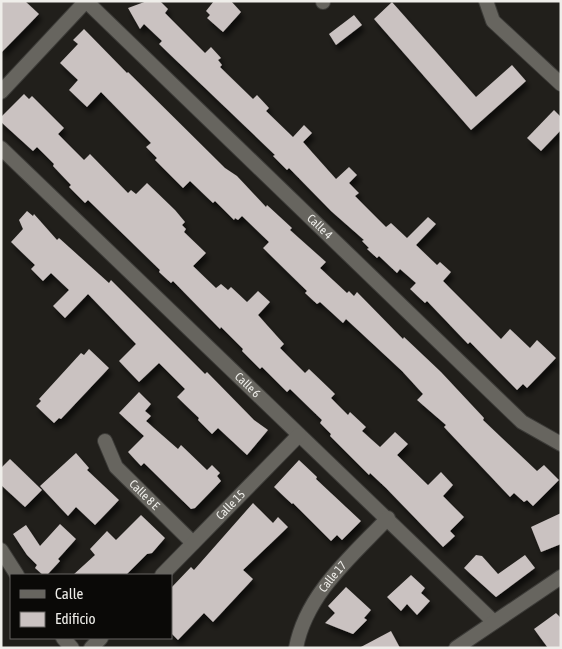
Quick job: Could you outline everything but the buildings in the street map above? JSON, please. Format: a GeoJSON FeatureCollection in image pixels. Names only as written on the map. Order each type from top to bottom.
{"type":"FeatureCollection","features":[{"type":"Feature","properties":{"kind":"street"},"geometry":{"type":"LineString","coordinates":[[1,92],[86,1]]}},
{"type":"Feature","properties":{"kind":"street","name":"Calle 4"},"geometry":{"type":"LineString","coordinates":[[86,1],[522,422],[561,444]]}},
{"type":"Feature","properties":{"kind":"street"},"geometry":{"type":"LineString","coordinates":[[486,1],[493,21],[561,84]]}},
{"type":"Feature","properties":{"kind":"street","name":"Calle 6"},"geometry":{"type":"LineString","coordinates":[[1,148],[299,435],[388,518],[494,622]]}},
{"type":"Feature","properties":{"kind":"street","name":"Calle 15"},"geometry":{"type":"LineString","coordinates":[[163,574],[299,435]]}},
{"type":"Feature","properties":{"kind":"street","name":"Calle 8 E"},"geometry":{"type":"LineString","coordinates":[[105,441],[116,468],[193,543]]}},
{"type":"Feature","properties":{"kind":"street","name":"Calle 17"},"geometry":{"type":"LineString","coordinates":[[296,648],[299,633],[324,584],[388,518]]}},
{"type":"Feature","properties":{"kind":"street"},"geometry":{"type":"LineString","coordinates":[[1,550],[16,574]]}},
{"type":"Feature","properties":{"kind":"street"},"geometry":{"type":"LineString","coordinates":[[456,648],[561,577]]}}]}
